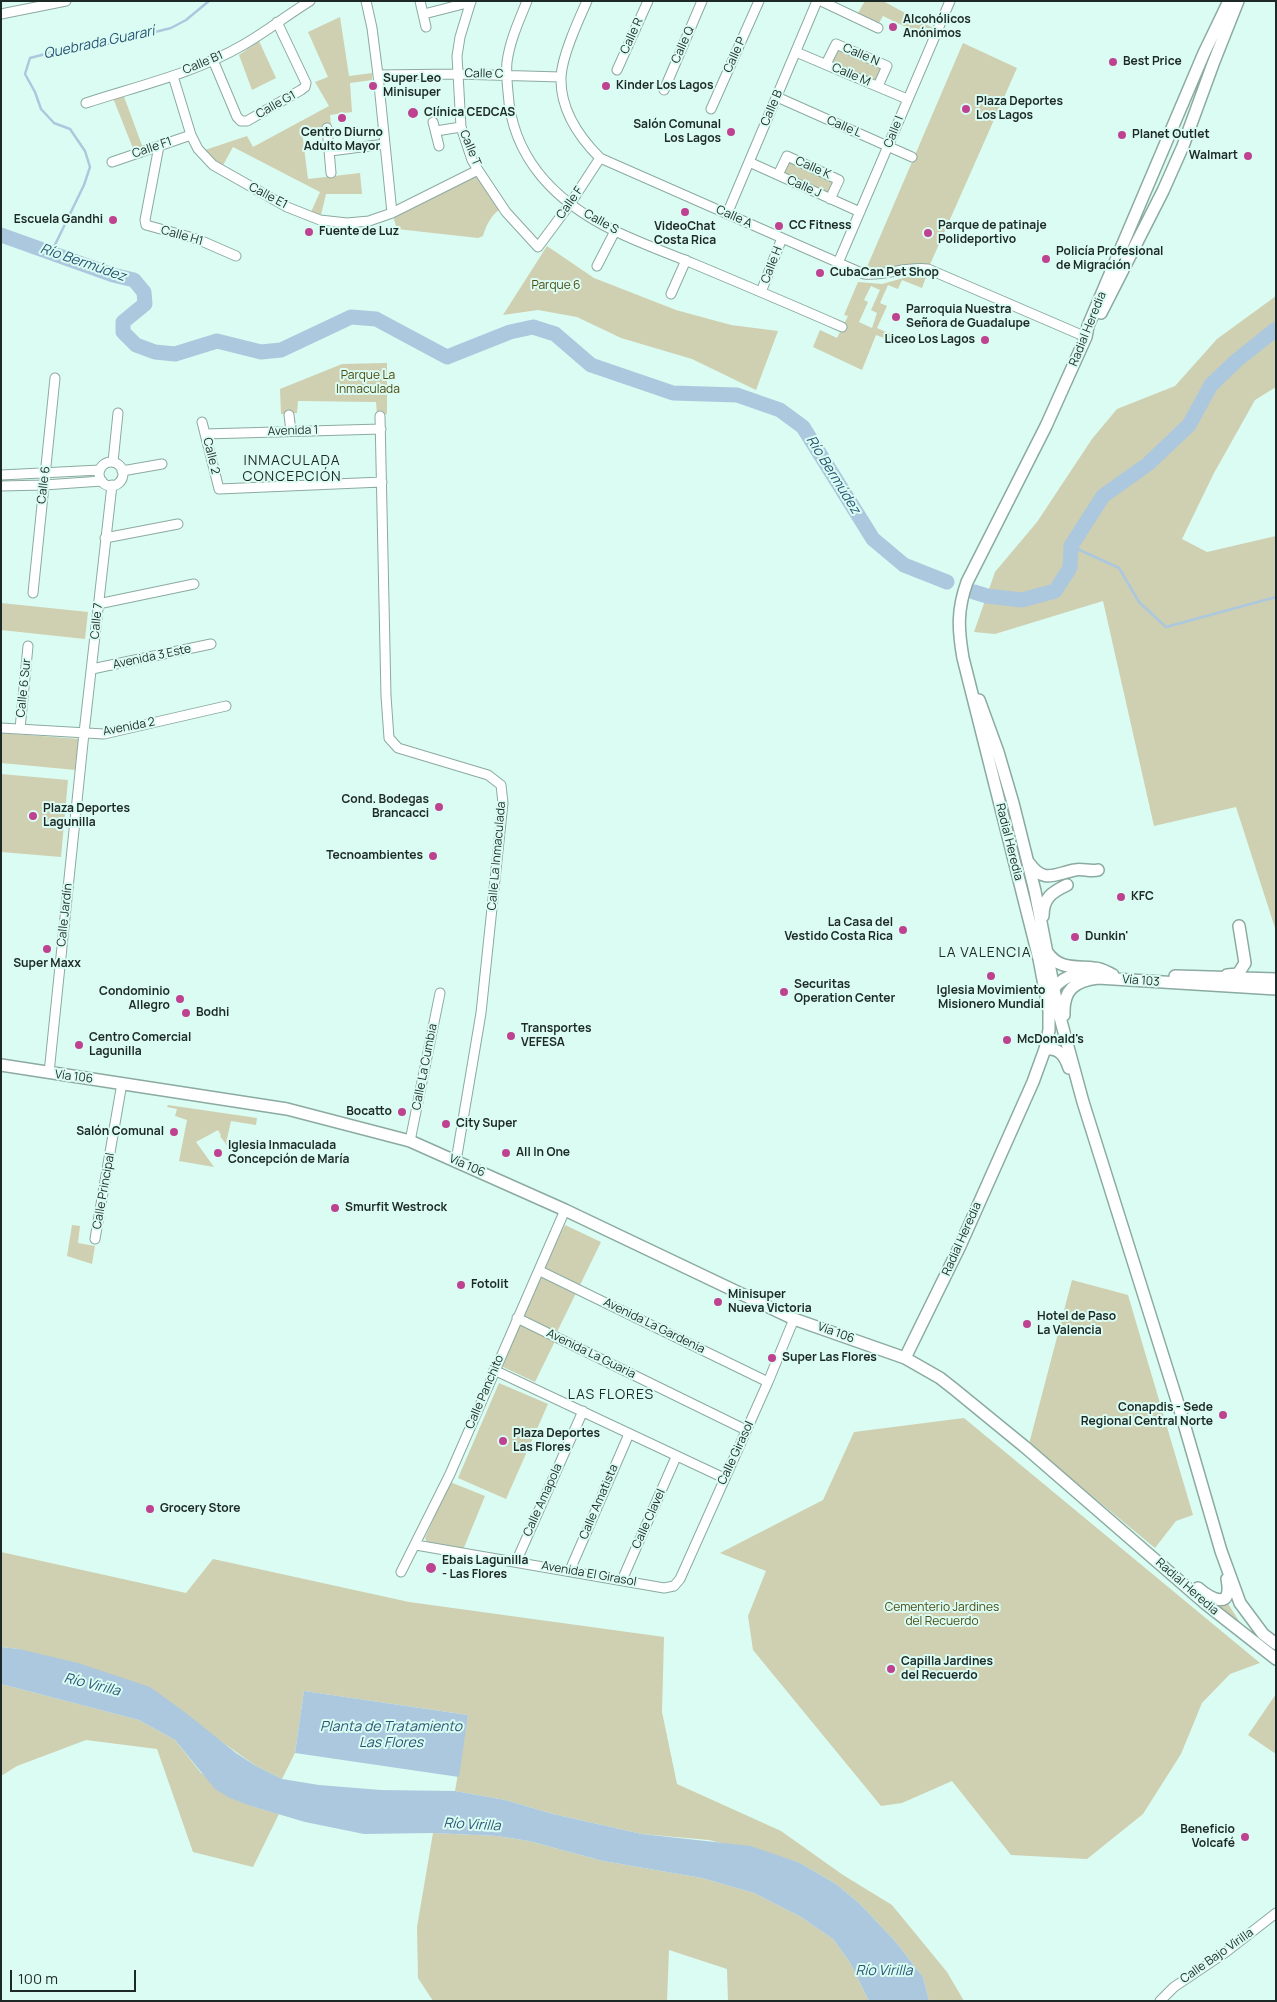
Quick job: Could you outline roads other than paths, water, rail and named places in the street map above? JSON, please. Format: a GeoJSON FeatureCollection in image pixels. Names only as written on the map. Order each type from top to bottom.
{"type":"FeatureCollection","features":[{"type":"Feature","properties":{"kind":"main road","name":"Radial Heredia"},"geometry":{"type":"LineString","coordinates":[[1229,1],[1204,53],[1092,317],[1086,337],[1046,426],[967,582],[960,600],[958,613],[963,658],[1039,959],[1048,1011],[1049,1030],[1033,1082],[960,1246],[905,1358],[940,1378],[1030,1452],[1206,1604],[1276,1659]]}},
{"type":"Feature","properties":{"kind":"main road"},"geometry":{"type":"LineString","coordinates":[[1086,337],[1093,328],[1164,191],[1238,1]]}},
{"type":"Feature","properties":{"kind":"main road"},"geometry":{"type":"LineString","coordinates":[[1164,191],[1160,185],[1161,177],[1186,119],[1204,53]]}},
{"type":"Feature","properties":{"kind":"main road"},"geometry":{"type":"LineString","coordinates":[[1092,317],[1116,274],[1150,201],[1159,192],[1164,191]]}},
{"type":"Feature","properties":{"kind":"main road","name":"Radial Heredia"},"geometry":{"type":"LineString","coordinates":[[963,658],[998,752],[1013,803],[1035,891],[1054,989],[1083,1102],[1180,1410],[1221,1551],[1240,1603],[1263,1634],[1276,1644]]}},
{"type":"Feature","properties":{"kind":"main road"},"geometry":{"type":"LineString","coordinates":[[977,717],[1000,780],[1026,884],[1035,891]]}},
{"type":"Feature","properties":{"kind":"main road"},"geometry":{"type":"LineString","coordinates":[[1026,856],[1037,872],[1047,876],[1054,876],[1076,869],[1098,870]]}},
{"type":"Feature","properties":{"kind":"main road"},"geometry":{"type":"LineString","coordinates":[[1043,935],[1043,910],[1047,899],[1050,894],[1067,885]]}},
{"type":"Feature","properties":{"kind":"main road"},"geometry":{"type":"LineString","coordinates":[[1165,976],[1238,974],[1245,964],[1239,926]]}},
{"type":"Feature","properties":{"kind":"main road"},"geometry":{"type":"LineString","coordinates":[[1046,951],[1057,964],[1070,967],[1096,968],[1113,974]]}},
{"type":"Feature","properties":{"kind":"main road"},"geometry":{"type":"LineString","coordinates":[[1048,1011],[1054,989],[1068,977],[1078,973],[1113,974]]}},
{"type":"Feature","properties":{"kind":"main road","name":"Vía 103"},"geometry":{"type":"LineString","coordinates":[[1113,974],[1264,980]]}},
{"type":"Feature","properties":{"kind":"main road","name":"Vía 103"},"geometry":{"type":"LineString","coordinates":[[1069,1049],[1064,1018],[1064,1002],[1071,989],[1080,981],[1098,978],[1276,989]]}},
{"type":"Feature","properties":{"kind":"main road"},"geometry":{"type":"LineString","coordinates":[[1238,988],[1264,980],[1276,989]]}},
{"type":"Feature","properties":{"kind":"main road"},"geometry":{"type":"LineString","coordinates":[[1045,1048],[1054,1049],[1065,1058],[1083,1102]]}},
{"type":"Feature","properties":{"kind":"main road","name":"Vía 106"},"geometry":{"type":"LineString","coordinates":[[1,1066],[122,1083],[287,1110],[410,1141],[565,1210],[794,1319],[905,1358]]}},
{"type":"Feature","properties":{"kind":"main road"},"geometry":{"type":"LineString","coordinates":[[1030,1452],[1068,1479],[1214,1600],[1225,1598],[1228,1594],[1221,1551]]}},
{"type":"Feature","properties":{"kind":"street"},"geometry":{"type":"LineString","coordinates":[[1,14],[66,1]]}},
{"type":"Feature","properties":{"kind":"street","name":"Calle B1"},"geometry":{"type":"LineString","coordinates":[[86,103],[172,76],[213,60],[243,45],[310,1]]}},
{"type":"Feature","properties":{"kind":"street"},"geometry":{"type":"LineString","coordinates":[[366,1],[372,28],[378,75],[392,213]]}},
{"type":"Feature","properties":{"kind":"street"},"geometry":{"type":"LineString","coordinates":[[420,1],[426,27]]}},
{"type":"Feature","properties":{"kind":"street","name":"Calle S"},"geometry":{"type":"LineString","coordinates":[[527,1],[513,35],[507,63],[508,103],[513,130],[524,153],[541,178],[570,204],[615,231],[842,327]]}},
{"type":"Feature","properties":{"kind":"street","name":"Calle A"},"geometry":{"type":"LineString","coordinates":[[587,1],[568,47],[561,77],[563,97],[570,118],[586,144],[600,158],[864,274],[877,275],[914,267],[928,269],[1086,337]]}},
{"type":"Feature","properties":{"kind":"street","name":"Calle R"},"geometry":{"type":"LineString","coordinates":[[617,70],[648,1]]}},
{"type":"Feature","properties":{"kind":"street","name":"Calle Q"},"geometry":{"type":"LineString","coordinates":[[664,90],[702,1]]}},
{"type":"Feature","properties":{"kind":"street","name":"Calle P"},"geometry":{"type":"LineString","coordinates":[[711,109],[759,1]]}},
{"type":"Feature","properties":{"kind":"street"},"geometry":{"type":"LineString","coordinates":[[819,1],[878,28]]}},
{"type":"Feature","properties":{"kind":"street","name":"Calle B"},"geometry":{"type":"LineString","coordinates":[[727,214],[819,1]]}},
{"type":"Feature","properties":{"kind":"street"},"geometry":{"type":"LineString","coordinates":[[424,14],[471,2]]}},
{"type":"Feature","properties":{"kind":"street","name":"Calle T"},"geometry":{"type":"LineString","coordinates":[[471,2],[460,36],[457,56],[456,74],[461,127],[472,160],[478,170],[506,212],[538,247]]}},
{"type":"Feature","properties":{"kind":"street","name":"Calle I"},"geometry":{"type":"LineString","coordinates":[[838,263],[946,2]]}},
{"type":"Feature","properties":{"kind":"street","name":"Calle G1"},"geometry":{"type":"LineString","coordinates":[[213,60],[237,117],[242,121],[247,121],[301,90],[305,87],[306,82],[277,22]]}},
{"type":"Feature","properties":{"kind":"street","name":"Calle N"},"geometry":{"type":"LineString","coordinates":[[826,64],[836,44],[887,66],[878,86]]}},
{"type":"Feature","properties":{"kind":"street","name":"Calle M"},"geometry":{"type":"LineString","coordinates":[[796,52],[907,99]]}},
{"type":"Feature","properties":{"kind":"street","name":"Calle C"},"geometry":{"type":"LineString","coordinates":[[378,75],[456,74],[561,77]]}},
{"type":"Feature","properties":{"kind":"street","name":"Calle E1"},"geometry":{"type":"LineString","coordinates":[[172,76],[191,135],[198,149],[213,165],[287,207],[320,220],[347,223],[369,221],[392,213],[478,170]]}},
{"type":"Feature","properties":{"kind":"street","name":"Calle L"},"geometry":{"type":"LineString","coordinates":[[777,97],[912,157]]}},
{"type":"Feature","properties":{"kind":"street"},"geometry":{"type":"LineString","coordinates":[[439,146],[435,127],[461,127]]}},
{"type":"Feature","properties":{"kind":"street"},"geometry":{"type":"LineString","coordinates":[[327,128],[332,173]]}},
{"type":"Feature","properties":{"kind":"street","name":"Calle F1"},"geometry":{"type":"LineString","coordinates":[[112,162],[191,135]]}},
{"type":"Feature","properties":{"kind":"street"},"geometry":{"type":"LineString","coordinates":[[330,150],[385,144]]}},
{"type":"Feature","properties":{"kind":"street","name":"Calle H1"},"geometry":{"type":"LineString","coordinates":[[159,146],[145,220],[146,225],[198,239],[236,256]]}},
{"type":"Feature","properties":{"kind":"street","name":"Calle K"},"geometry":{"type":"LineString","coordinates":[[778,176],[787,156],[839,180],[830,199]]}},
{"type":"Feature","properties":{"kind":"street","name":"Calle F"},"geometry":{"type":"LineString","coordinates":[[538,247],[570,204],[600,158]]}},
{"type":"Feature","properties":{"kind":"street","name":"Calle J"},"geometry":{"type":"LineString","coordinates":[[749,162],[860,212]]}},
{"type":"Feature","properties":{"kind":"street"},"geometry":{"type":"LineString","coordinates":[[597,266],[615,231]]}},
{"type":"Feature","properties":{"kind":"street","name":"Calle H"},"geometry":{"type":"LineString","coordinates":[[761,292],[782,238]]}},
{"type":"Feature","properties":{"kind":"street"},"geometry":{"type":"LineString","coordinates":[[671,294],[686,260]]}},
{"type":"Feature","properties":{"kind":"street","name":"Calle 6"},"geometry":{"type":"LineString","coordinates":[[33,593],[55,378]]}},
{"type":"Feature","properties":{"kind":"street"},"geometry":{"type":"LineString","coordinates":[[113,462],[118,412]]}},
{"type":"Feature","properties":{"kind":"street"},"geometry":{"type":"LineString","coordinates":[[289,415],[291,431]]}},
{"type":"Feature","properties":{"kind":"street","name":"Calle La Inmaculada"},"geometry":{"type":"LineString","coordinates":[[380,416],[386,696],[389,738],[398,748],[488,776],[501,785],[502,803],[481,1014],[456,1161]]}},
{"type":"Feature","properties":{"kind":"street","name":"Calle 2"},"geometry":{"type":"LineString","coordinates":[[202,422],[219,489],[382,482]]}},
{"type":"Feature","properties":{"kind":"street","name":"Avenida 1"},"geometry":{"type":"LineString","coordinates":[[206,434],[381,428]]}},
{"type":"Feature","properties":{"kind":"street"},"geometry":{"type":"LineString","coordinates":[[1,486],[44,485],[102,480],[112,485],[121,479],[122,471],[119,465],[113,462],[104,464],[100,470],[102,480]]}},
{"type":"Feature","properties":{"kind":"street"},"geometry":{"type":"LineString","coordinates":[[122,471],[162,464]]}},
{"type":"Feature","properties":{"kind":"street"},"geometry":{"type":"LineString","coordinates":[[1,475],[100,470]]}},
{"type":"Feature","properties":{"kind":"street","name":"Calle 7"},"geometry":{"type":"LineString","coordinates":[[82,756],[112,485]]}},
{"type":"Feature","properties":{"kind":"street"},"geometry":{"type":"LineString","coordinates":[[105,538],[178,524]]}},
{"type":"Feature","properties":{"kind":"street"},"geometry":{"type":"LineString","coordinates":[[98,604],[194,584]]}},
{"type":"Feature","properties":{"kind":"street","name":"Avenida 3 Este"},"geometry":{"type":"LineString","coordinates":[[92,670],[211,644]]}},
{"type":"Feature","properties":{"kind":"street","name":"Calle 6 Sur"},"geometry":{"type":"LineString","coordinates":[[20,729],[28,646]]}},
{"type":"Feature","properties":{"kind":"street","name":"Avenida 2"},"geometry":{"type":"LineString","coordinates":[[1,728],[104,734],[226,706]]}},
{"type":"Feature","properties":{"kind":"street","name":"Calle Jardín"},"geometry":{"type":"LineString","coordinates":[[49,1073],[82,756]]}},
{"type":"Feature","properties":{"kind":"street","name":"Calle La Cumbia"},"geometry":{"type":"LineString","coordinates":[[410,1141],[440,993]]}},
{"type":"Feature","properties":{"kind":"street","name":"Calle Principal"},"geometry":{"type":"LineString","coordinates":[[95,1240],[122,1083]]}},
{"type":"Feature","properties":{"kind":"street","name":"Calle Panchito"},"geometry":{"type":"LineString","coordinates":[[401,1572],[446,1484],[565,1210]]}},
{"type":"Feature","properties":{"kind":"street","name":"Avenida La Gardenia"},"geometry":{"type":"LineString","coordinates":[[540,1271],[768,1382]]}},
{"type":"Feature","properties":{"kind":"street","name":"Avenida La Guaria"},"geometry":{"type":"LineString","coordinates":[[517,1318],[746,1430]]}},
{"type":"Feature","properties":{"kind":"street","name":"Calle Girasol"},"geometry":{"type":"LineString","coordinates":[[674,1586],[680,1579],[794,1319]]}},
{"type":"Feature","properties":{"kind":"street"},"geometry":{"type":"LineString","coordinates":[[494,1370],[724,1478]]}},
{"type":"Feature","properties":{"kind":"street","name":"Calle Amapola"},"geometry":{"type":"LineString","coordinates":[[516,1562],[583,1412]]}},
{"type":"Feature","properties":{"kind":"street","name":"Calle Amatista"},"geometry":{"type":"LineString","coordinates":[[570,1570],[629,1434]]}},
{"type":"Feature","properties":{"kind":"street","name":"Calle Clavel"},"geometry":{"type":"LineString","coordinates":[[622,1580],[676,1457]]}},
{"type":"Feature","properties":{"kind":"street","name":"Avenida El Girasol"},"geometry":{"type":"LineString","coordinates":[[416,1544],[664,1588],[674,1586]]}},
{"type":"Feature","properties":{"kind":"street","name":"Calle Bajo Virilla"},"geometry":{"type":"LineString","coordinates":[[1160,2001],[1174,1987],[1226,1952],[1276,1913]]}},
{"type":"Feature","properties":{"kind":"water","name":"Río Virilla"},"geometry":{"type":"Polygon","coordinates":[[[1,1647],[19,1649],[78,1663],[150,1687],[236,1753],[282,1779],[319,1785],[381,1790],[455,1791],[505,1800],[553,1814],[642,1834],[751,1846],[800,1863],[836,1884],[859,1903],[895,1941],[923,1977],[929,2001],[869,2001],[849,1961],[833,1939],[801,1917],[754,1893],[702,1878],[603,1861],[529,1841],[497,1836],[433,1833],[364,1834],[305,1822],[230,1798],[215,1789],[175,1740],[139,1720],[1,1684],[1,1647]]]}},
{"type":"Feature","properties":{"kind":"water","name":"Planta de Tratamiento Las Flores"},"geometry":{"type":"Polygon","coordinates":[[[304,1691],[468,1715],[459,1777],[295,1753],[304,1691]]]}},
{"type":"Feature","properties":{"kind":"waterway","name":"Quebrada Guararí"},"geometry":{"type":"LineString","coordinates":[[51,253],[84,185],[90,167],[85,151],[70,129],[54,123],[41,109],[35,92],[25,74],[30,58],[53,52],[82,50],[171,28],[186,20],[209,1]]}},
{"type":"Feature","properties":{"kind":"waterway","name":"Río Bermúdez"},"geometry":{"type":"LineString","coordinates":[[1,235],[113,275],[134,280],[144,292],[145,304],[123,322],[123,332],[136,345],[155,352],[175,354],[217,341],[261,352],[281,350],[351,317],[376,319],[447,357],[510,332],[533,327],[555,334],[591,365],[673,393],[737,395],[780,410],[803,427],[873,539],[904,565],[947,582]]}},
{"type":"Feature","properties":{"kind":"waterway","name":"Río Bermúdez"},"geometry":{"type":"LineString","coordinates":[[974,592],[987,596],[1022,600],[1055,591],[1070,568],[1071,546],[1103,496],[1148,464],[1189,425],[1211,385],[1236,361],[1276,329]]}},
{"type":"Feature","properties":{"kind":"waterway"},"geometry":{"type":"LineString","coordinates":[[1071,546],[1119,568],[1139,602],[1166,627],[1276,597]]}},
{"type":"Feature","properties":{"kind":"place","name":"Alcohólicos Anónimos"},"geometry":{"type":"Point","coordinates":[893,27]}},
{"type":"Feature","properties":{"kind":"place","name":"Best Price"},"geometry":{"type":"Point","coordinates":[1113,62]}},
{"type":"Feature","properties":{"kind":"place","name":"Super Leo Minisuper"},"geometry":{"type":"Point","coordinates":[373,86]}},
{"type":"Feature","properties":{"kind":"place","name":"Kinder Los Lagos"},"geometry":{"type":"Point","coordinates":[606,86]}},
{"type":"Feature","properties":{"kind":"place","name":"Plaza Deportes Los Lagos"},"geometry":{"type":"Point","coordinates":[966,109]}},
{"type":"Feature","properties":{"kind":"place","name":"Clínica CEDCAS"},"geometry":{"type":"Point","coordinates":[413,113]}},
{"type":"Feature","properties":{"kind":"place","name":"Centro Diurno Adulto Mayor"},"geometry":{"type":"Point","coordinates":[342,118]}},
{"type":"Feature","properties":{"kind":"place","name":"Salón Comunal Los Lagos"},"geometry":{"type":"Point","coordinates":[731,132]}},
{"type":"Feature","properties":{"kind":"place","name":"Planet Outlet"},"geometry":{"type":"Point","coordinates":[1122,135]}},
{"type":"Feature","properties":{"kind":"place","name":"Walmart"},"geometry":{"type":"Point","coordinates":[1248,156]}},
{"type":"Feature","properties":{"kind":"place","name":"VideoChat Costa Rica"},"geometry":{"type":"Point","coordinates":[685,212]}},
{"type":"Feature","properties":{"kind":"place","name":"Escuela Gandhi"},"geometry":{"type":"Point","coordinates":[113,220]}},
{"type":"Feature","properties":{"kind":"place","name":"CC Fitness"},"geometry":{"type":"Point","coordinates":[779,226]}},
{"type":"Feature","properties":{"kind":"place","name":"Fuente de Luz"},"geometry":{"type":"Point","coordinates":[309,232]}},
{"type":"Feature","properties":{"kind":"place","name":"Parque de patinaje Polideportivo"},"geometry":{"type":"Point","coordinates":[928,233]}},
{"type":"Feature","properties":{"kind":"place","name":"Policía Profesional de Migración"},"geometry":{"type":"Point","coordinates":[1046,259]}},
{"type":"Feature","properties":{"kind":"place","name":"CubaCan Pet Shop"},"geometry":{"type":"Point","coordinates":[820,273]}},
{"type":"Feature","properties":{"kind":"place","name":"Parroquia Nuestra Señora de Guadalupe"},"geometry":{"type":"Point","coordinates":[896,317]}},
{"type":"Feature","properties":{"kind":"place","name":"Liceo Los Lagos"},"geometry":{"type":"Point","coordinates":[985,340]}},
{"type":"Feature","properties":{"kind":"place","name":"Cond. Bodegas Brancacci"},"geometry":{"type":"Point","coordinates":[439,807]}},
{"type":"Feature","properties":{"kind":"place","name":"Plaza Deportes Lagunilla"},"geometry":{"type":"Point","coordinates":[33,816]}},
{"type":"Feature","properties":{"kind":"place","name":"Tecnoambientes"},"geometry":{"type":"Point","coordinates":[433,856]}},
{"type":"Feature","properties":{"kind":"place","name":"KFC"},"geometry":{"type":"Point","coordinates":[1121,897]}},
{"type":"Feature","properties":{"kind":"place","name":"La Casa del Vestido Costa Rica"},"geometry":{"type":"Point","coordinates":[903,930]}},
{"type":"Feature","properties":{"kind":"place","name":"Dunkin'"},"geometry":{"type":"Point","coordinates":[1075,937]}},
{"type":"Feature","properties":{"kind":"place","name":"Super Maxx"},"geometry":{"type":"Point","coordinates":[47,949]}},
{"type":"Feature","properties":{"kind":"place","name":"Iglesia Movimiento Misionero Mundial"},"geometry":{"type":"Point","coordinates":[991,976]}},
{"type":"Feature","properties":{"kind":"place","name":"Securitas Operation Center"},"geometry":{"type":"Point","coordinates":[784,992]}},
{"type":"Feature","properties":{"kind":"place","name":"Condominio Allegro"},"geometry":{"type":"Point","coordinates":[180,999]}},
{"type":"Feature","properties":{"kind":"place","name":"Bodhi"},"geometry":{"type":"Point","coordinates":[186,1013]}},
{"type":"Feature","properties":{"kind":"place","name":"Transportes VEFESA"},"geometry":{"type":"Point","coordinates":[511,1036]}},
{"type":"Feature","properties":{"kind":"place","name":"McDonald's"},"geometry":{"type":"Point","coordinates":[1007,1040]}},
{"type":"Feature","properties":{"kind":"place","name":"Centro Comercial Lagunilla"},"geometry":{"type":"Point","coordinates":[79,1045]}},
{"type":"Feature","properties":{"kind":"place","name":"Bocatto"},"geometry":{"type":"Point","coordinates":[402,1112]}},
{"type":"Feature","properties":{"kind":"place","name":"City Super"},"geometry":{"type":"Point","coordinates":[446,1124]}},
{"type":"Feature","properties":{"kind":"place","name":"Salón Comunal"},"geometry":{"type":"Point","coordinates":[174,1132]}},
{"type":"Feature","properties":{"kind":"place","name":"Iglesia Inmaculada Concepción de María"},"geometry":{"type":"Point","coordinates":[218,1153]}},
{"type":"Feature","properties":{"kind":"place","name":"All In One"},"geometry":{"type":"Point","coordinates":[506,1153]}},
{"type":"Feature","properties":{"kind":"place","name":"Smurfit Westrock"},"geometry":{"type":"Point","coordinates":[335,1208]}},
{"type":"Feature","properties":{"kind":"place","name":"Fotolit"},"geometry":{"type":"Point","coordinates":[461,1285]}},
{"type":"Feature","properties":{"kind":"place","name":"Minisuper Nueva Victoria"},"geometry":{"type":"Point","coordinates":[718,1302]}},
{"type":"Feature","properties":{"kind":"place","name":"Hotel de Paso La Valencia"},"geometry":{"type":"Point","coordinates":[1027,1324]}},
{"type":"Feature","properties":{"kind":"place","name":"Super Las Flores"},"geometry":{"type":"Point","coordinates":[772,1358]}},
{"type":"Feature","properties":{"kind":"place","name":"Conapdis - Sede Regional Central Norte"},"geometry":{"type":"Point","coordinates":[1223,1415]}},
{"type":"Feature","properties":{"kind":"place","name":"Plaza Deportes Las Flores"},"geometry":{"type":"Point","coordinates":[503,1441]}},
{"type":"Feature","properties":{"kind":"place","name":"Grocery Store"},"geometry":{"type":"Point","coordinates":[150,1509]}},
{"type":"Feature","properties":{"kind":"place","name":"Ebais Lagunilla - Las Flores"},"geometry":{"type":"Point","coordinates":[431,1568]}},
{"type":"Feature","properties":{"kind":"place","name":"Capilla Jardines del Recuerdo"},"geometry":{"type":"Point","coordinates":[891,1669]}},
{"type":"Feature","properties":{"kind":"place","name":"Beneficio Volcafé"},"geometry":{"type":"Point","coordinates":[1245,1837]}},
{"type":"Feature","properties":{"kind":"district","name":"INMACULADA CONCEPCIÓN"},"geometry":{"type":"Point","coordinates":[292,470]}},
{"type":"Feature","properties":{"kind":"district","name":"LA VALENCIA"},"geometry":{"type":"Point","coordinates":[985,953]}},
{"type":"Feature","properties":{"kind":"district","name":"LAS FLORES"},"geometry":{"type":"Point","coordinates":[611,1395]}},
{"type":"Feature","properties":{"kind":"park label","name":"Parque 6"},"geometry":{"type":"Point","coordinates":[556,286]}},
{"type":"Feature","properties":{"kind":"park label","name":"Parque La Inmaculada"},"geometry":{"type":"Point","coordinates":[368,383]}},
{"type":"Feature","properties":{"kind":"park label","name":"Cementerio Jardines del Recuerdo"},"geometry":{"type":"Point","coordinates":[942,1615]}}]}
